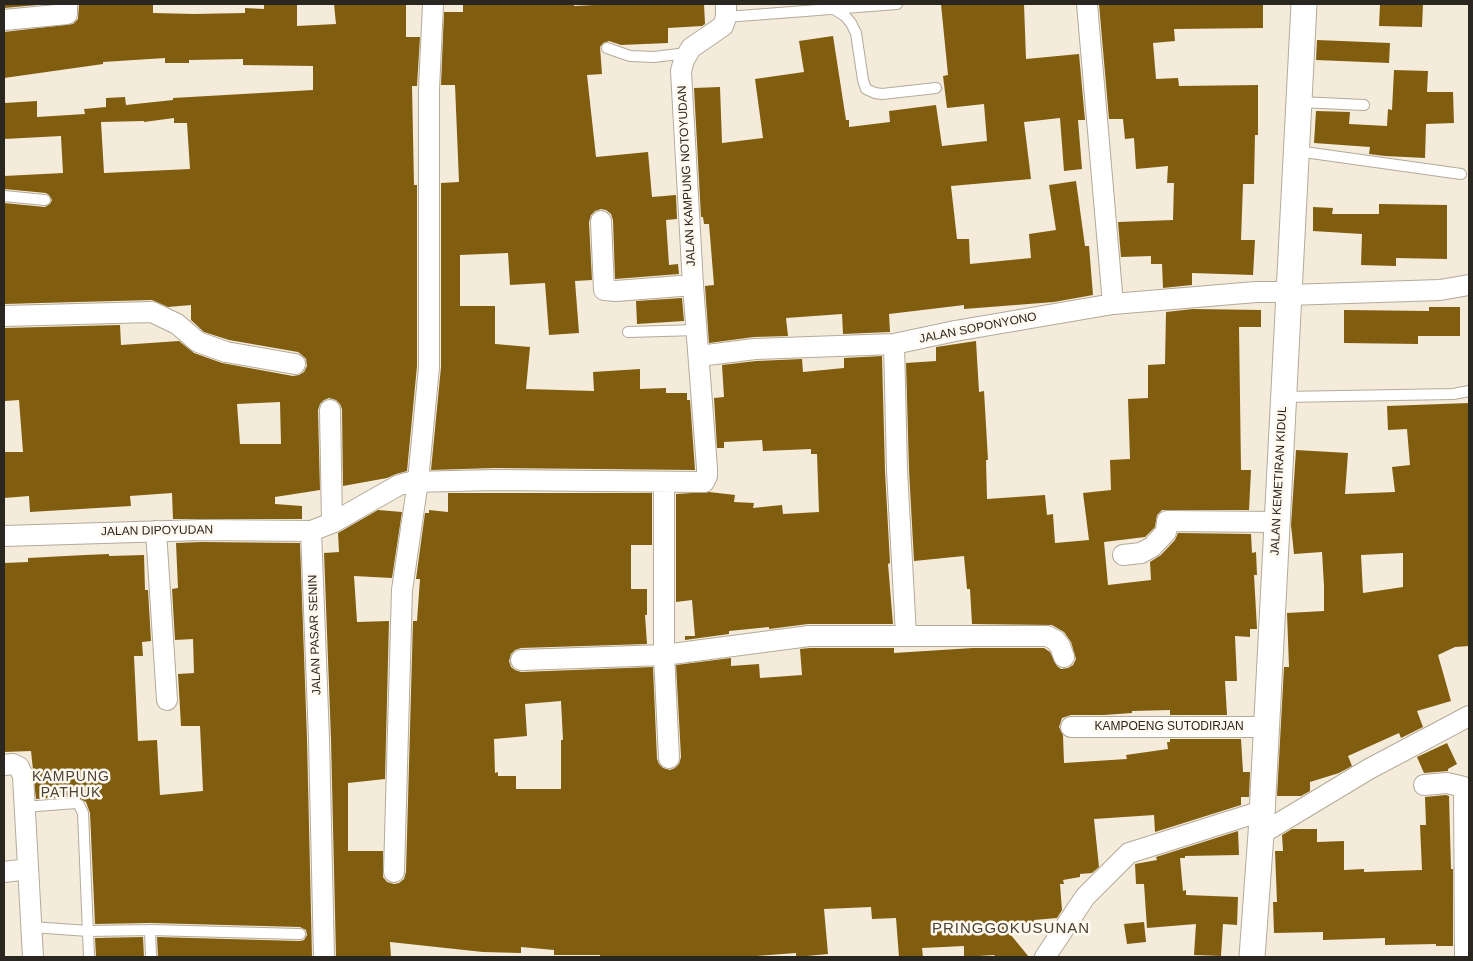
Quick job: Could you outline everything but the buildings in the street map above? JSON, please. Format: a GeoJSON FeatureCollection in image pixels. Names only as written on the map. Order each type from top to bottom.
{"type":"FeatureCollection","features":[{"type":"Feature","properties":{"kind":"street"},"geometry":{"type":"LineString","coordinates":[[394,872],[402,590],[418,481],[429,367],[429,90],[433,4]]}},
{"type":"Feature","properties":{"kind":"street"},"geometry":{"type":"LineString","coordinates":[[1087,4],[1112,304]]}},
{"type":"Feature","properties":{"kind":"street","name":"JALAN KEMETIRAN KIDUL"},"geometry":{"type":"LineString","coordinates":[[1252,957],[1262,822],[1304,4]]}},
{"type":"Feature","properties":{"kind":"street"},"geometry":{"type":"LineString","coordinates":[[4,20],[67,9]]}},
{"type":"Feature","properties":{"kind":"street"},"geometry":{"type":"LineString","coordinates":[[687,53],[720,30],[726,10]]}},
{"type":"Feature","properties":{"kind":"street","name":"JALAN KAMPUNG NOTOYUDAN"},"geometry":{"type":"LineString","coordinates":[[664,483],[701,483],[706,480],[707,468],[693,285],[682,71],[682,65],[687,53]]}},
{"type":"Feature","properties":{"kind":"street"},"geometry":{"type":"LineString","coordinates":[[600,221],[604,290],[616,291],[693,285]]}},
{"type":"Feature","properties":{"kind":"street","name":"JALAN SOPONYONO"},"geometry":{"type":"LineString","coordinates":[[699,356],[755,349],[894,344],[955,331],[1112,304],[1256,292],[1440,290],[1469,284]]}},
{"type":"Feature","properties":{"kind":"street"},"geometry":{"type":"LineString","coordinates":[[4,316],[152,312],[177,324],[198,342],[226,352],[295,364]]}},
{"type":"Feature","properties":{"kind":"street"},"geometry":{"type":"LineString","coordinates":[[894,344],[897,470],[906,636]]}},
{"type":"Feature","properties":{"kind":"street"},"geometry":{"type":"LineString","coordinates":[[330,410],[332,523]]}},
{"type":"Feature","properties":{"kind":"street"},"geometry":{"type":"LineString","coordinates":[[311,531],[332,523],[399,485],[418,481],[495,480],[664,483],[664,655],[669,758]]}},
{"type":"Feature","properties":{"kind":"street"},"geometry":{"type":"LineString","coordinates":[[1123,555],[1141,553],[1152,547],[1166,532],[1167,521],[1276,522]]}},
{"type":"Feature","properties":{"kind":"street"},"geometry":{"type":"LineString","coordinates":[[156,531],[166,700]]}},
{"type":"Feature","properties":{"kind":"street","name":"JALAN DIPOYUDAN"},"geometry":{"type":"LineString","coordinates":[[4,536],[156,531],[311,531]]}},
{"type":"Feature","properties":{"kind":"street","name":"JALAN PASAR SENIN"},"geometry":{"type":"LineString","coordinates":[[311,531],[319,738],[324,957]]}},
{"type":"Feature","properties":{"kind":"street"},"geometry":{"type":"LineString","coordinates":[[521,660],[664,655],[808,636],[1047,636],[1055,640],[1060,646],[1064,657]]}},
{"type":"Feature","properties":{"kind":"street"},"geometry":{"type":"LineString","coordinates":[[1045,957],[1084,897],[1129,853],[1262,822],[1369,769],[1469,716]]}},
{"type":"Feature","properties":{"kind":"street","name":"KAMPOENG SUTODIRJAN"},"geometry":{"type":"LineString","coordinates":[[1071,727],[1267,727]]}},
{"type":"Feature","properties":{"kind":"street"},"geometry":{"type":"LineString","coordinates":[[4,765],[13,764],[19,767],[23,776],[33,957]]}},
{"type":"Feature","properties":{"kind":"street"},"geometry":{"type":"LineString","coordinates":[[1424,785],[1447,783],[1464,787],[1465,957]]}},
{"type":"Feature","properties":{"kind":"street"},"geometry":{"type":"LineString","coordinates":[[4,872],[28,869]]}},
{"type":"Feature","properties":{"kind":"lane"},"geometry":{"type":"LineString","coordinates":[[726,10],[834,9],[897,4]]}},
{"type":"Feature","properties":{"kind":"lane"},"geometry":{"type":"LineString","coordinates":[[834,9],[851,23],[856,33],[866,89],[882,94],[936,88]]}},
{"type":"Feature","properties":{"kind":"lane"},"geometry":{"type":"LineString","coordinates":[[607,48],[630,56],[654,57],[687,53]]}},
{"type":"Feature","properties":{"kind":"lane"},"geometry":{"type":"LineString","coordinates":[[1299,102],[1364,105]]}},
{"type":"Feature","properties":{"kind":"lane"},"geometry":{"type":"LineString","coordinates":[[1296,151],[1461,174]]}},
{"type":"Feature","properties":{"kind":"lane"},"geometry":{"type":"LineString","coordinates":[[4,196],[45,200]]}},
{"type":"Feature","properties":{"kind":"lane"},"geometry":{"type":"LineString","coordinates":[[628,332],[697,330]]}},
{"type":"Feature","properties":{"kind":"lane"},"geometry":{"type":"LineString","coordinates":[[1284,397],[1453,394],[1469,391]]}},
{"type":"Feature","properties":{"kind":"lane"},"geometry":{"type":"LineString","coordinates":[[24,807],[76,803],[83,813],[89,957]]}},
{"type":"Feature","properties":{"kind":"lane"},"geometry":{"type":"LineString","coordinates":[[32,927],[88,931],[150,930],[300,934]]}},
{"type":"Feature","properties":{"kind":"lane"},"geometry":{"type":"LineString","coordinates":[[150,930],[151,957]]}},
{"type":"Feature","properties":{"kind":"district","name":"KAMPUNG PATHUK"},"geometry":{"type":"Point","coordinates":[71,786]}},
{"type":"Feature","properties":{"kind":"district","name":"PRINGGOKUSUNAN"},"geometry":{"type":"Point","coordinates":[1011,929]}}]}
